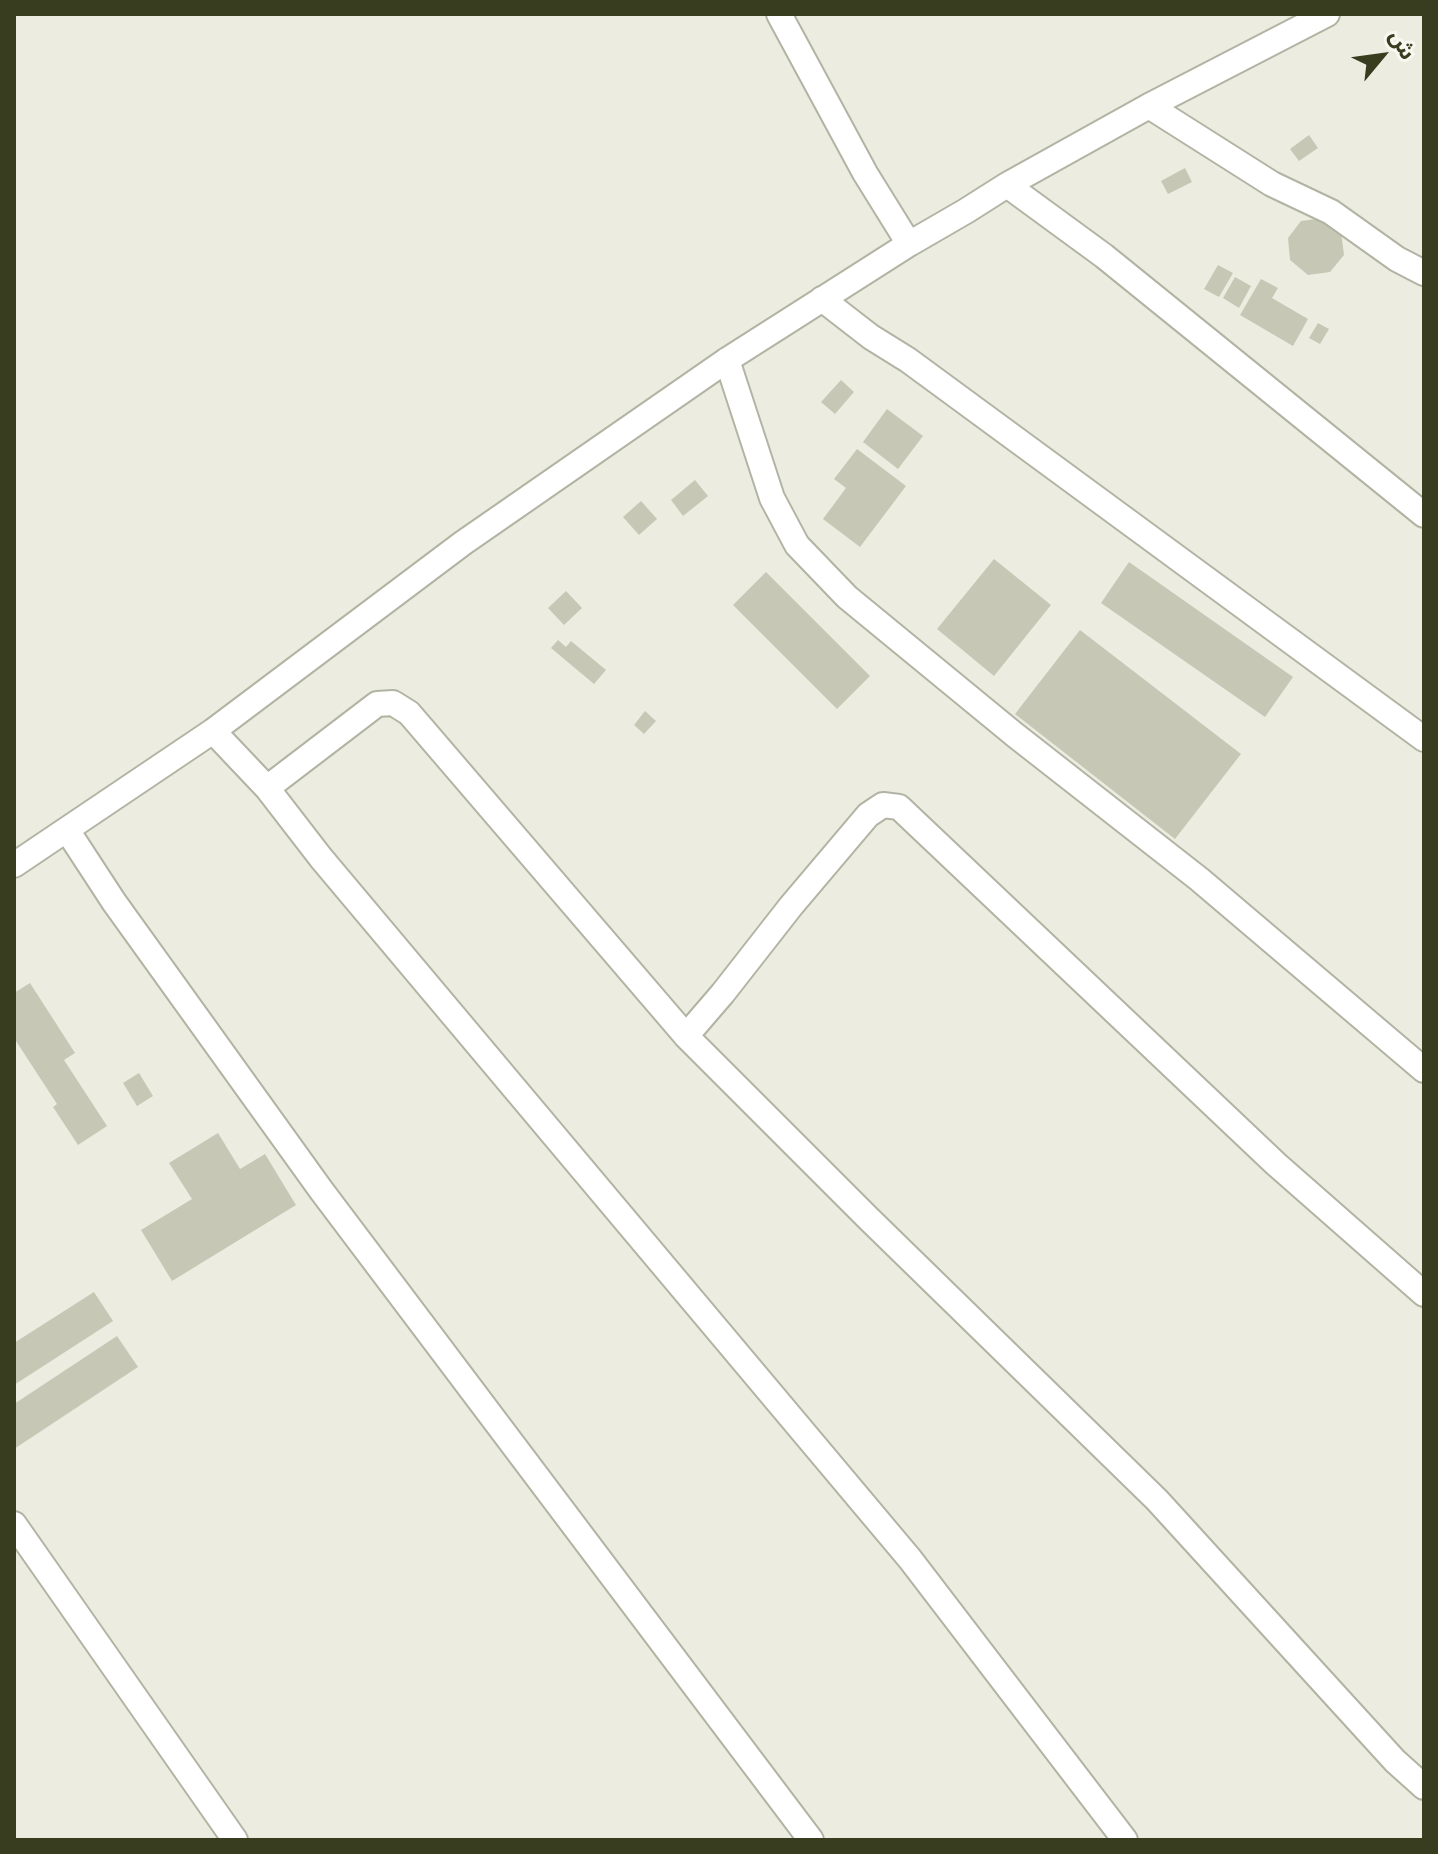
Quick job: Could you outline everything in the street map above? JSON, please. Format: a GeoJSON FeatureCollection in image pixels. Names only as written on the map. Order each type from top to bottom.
{"type":"FeatureCollection","features":[{"type":"Feature","properties":{"kind":"street"},"geometry":{"type":"LineString","coordinates":[[779,14],[865,173],[909,244]]}},
{"type":"Feature","properties":{"kind":"street"},"geometry":{"type":"LineString","coordinates":[[14,865],[213,731],[463,543],[727,360],[1007,185],[1149,106],[1327,14]]}},
{"type":"Feature","properties":{"kind":"street"},"geometry":{"type":"LineString","coordinates":[[1149,106],[1272,184],[1331,212],[1397,259],[1424,273]]}},
{"type":"Feature","properties":{"kind":"street"},"geometry":{"type":"LineString","coordinates":[[1007,185],[1104,256],[1424,515]]}},
{"type":"Feature","properties":{"kind":"street"},"geometry":{"type":"LineString","coordinates":[[822,299],[1424,739]]}},
{"type":"Feature","properties":{"kind":"street"},"geometry":{"type":"LineString","coordinates":[[727,360],[772,498],[797,545],[847,597],[1015,735],[1199,879],[1424,1070]]}},
{"type":"Feature","properties":{"kind":"street"},"geometry":{"type":"LineString","coordinates":[[267,788],[377,704],[393,703],[409,713],[686,1036],[1157,1500],[1395,1761],[1424,1787]]}},
{"type":"Feature","properties":{"kind":"street"},"geometry":{"type":"LineString","coordinates":[[213,731],[267,788],[321,858],[910,1559],[1125,1840]]}},
{"type":"Feature","properties":{"kind":"street"},"geometry":{"type":"LineString","coordinates":[[686,1036],[868,815],[883,805],[899,807],[1276,1164],[1424,1294]]}},
{"type":"Feature","properties":{"kind":"street"},"geometry":{"type":"LineString","coordinates":[[67,830],[114,902],[321,1190],[811,1840]]}},
{"type":"Feature","properties":{"kind":"street"},"geometry":{"type":"LineString","coordinates":[[14,1524],[235,1840]]}},
{"type":"Feature","properties":{"kind":"building"},"geometry":{"type":"Polygon","coordinates":[[[1309,135],[1318,148],[1299,161],[1290,149],[1309,135]]]}},
{"type":"Feature","properties":{"kind":"building"},"geometry":{"type":"Polygon","coordinates":[[[1185,168],[1192,182],[1168,194],[1161,181],[1185,168]]]}},
{"type":"Feature","properties":{"kind":"building"},"geometry":{"type":"Polygon","coordinates":[[[1324,218],[1341,232],[1344,255],[1330,272],[1308,275],[1290,260],[1288,238],[1301,221],[1324,218]]]}},
{"type":"Feature","properties":{"kind":"building"},"geometry":{"type":"Polygon","coordinates":[[[1218,265],[1233,273],[1219,297],[1204,289],[1218,265]]]}},
{"type":"Feature","properties":{"kind":"building"},"geometry":{"type":"Polygon","coordinates":[[[1235,277],[1251,286],[1239,308],[1223,298],[1235,277]]]}},
{"type":"Feature","properties":{"kind":"building"},"geometry":{"type":"Polygon","coordinates":[[[1261,279],[1278,288],[1272,298],[1308,319],[1293,346],[1240,315],[1261,279]]]}},
{"type":"Feature","properties":{"kind":"building"},"geometry":{"type":"Polygon","coordinates":[[[1318,323],[1329,329],[1320,344],[1309,338],[1318,323]]]}},
{"type":"Feature","properties":{"kind":"building"},"geometry":{"type":"Polygon","coordinates":[[[841,380],[854,392],[835,414],[821,402],[841,380]]]}},
{"type":"Feature","properties":{"kind":"building"},"geometry":{"type":"Polygon","coordinates":[[[887,409],[923,436],[898,469],[863,442],[887,409]]]}},
{"type":"Feature","properties":{"kind":"building"},"geometry":{"type":"Polygon","coordinates":[[[857,449],[906,486],[860,547],[823,519],[846,488],[834,479],[857,449]]]}},
{"type":"Feature","properties":{"kind":"building"},"geometry":{"type":"Polygon","coordinates":[[[695,480],[708,496],[683,516],[671,500],[695,480]]]}},
{"type":"Feature","properties":{"kind":"building"},"geometry":{"type":"Polygon","coordinates":[[[641,501],[657,519],[639,535],[623,517],[641,501]]]}},
{"type":"Feature","properties":{"kind":"building"},"geometry":{"type":"Polygon","coordinates":[[[994,559],[1051,605],[994,676],[937,629],[994,559]]]}},
{"type":"Feature","properties":{"kind":"building"},"geometry":{"type":"Polygon","coordinates":[[[1129,562],[1293,677],[1265,717],[1101,603],[1129,562]]]}},
{"type":"Feature","properties":{"kind":"building"},"geometry":{"type":"Polygon","coordinates":[[[766,572],[870,676],[837,709],[733,605],[766,572]]]}},
{"type":"Feature","properties":{"kind":"building"},"geometry":{"type":"Polygon","coordinates":[[[566,591],[582,608],[564,625],[548,608],[566,591]]]}},
{"type":"Feature","properties":{"kind":"building"},"geometry":{"type":"Polygon","coordinates":[[[1080,630],[1241,754],[1175,839],[1015,714],[1080,630]]]}},
{"type":"Feature","properties":{"kind":"building"},"geometry":{"type":"Polygon","coordinates":[[[558,640],[566,647],[571,641],[606,670],[594,684],[551,648],[558,640]]]}},
{"type":"Feature","properties":{"kind":"building"},"geometry":{"type":"Polygon","coordinates":[[[645,711],[656,721],[644,734],[634,725],[645,711]]]}},
{"type":"Feature","properties":{"kind":"building"},"geometry":{"type":"Polygon","coordinates":[[[30,983],[75,1053],[64,1060],[107,1126],[78,1145],[53,1107],[57,1104],[14,1038],[14,993],[30,983]]]}},
{"type":"Feature","properties":{"kind":"building"},"geometry":{"type":"Polygon","coordinates":[[[139,1073],[153,1096],[137,1106],[123,1083],[139,1073]]]}},
{"type":"Feature","properties":{"kind":"building"},"geometry":{"type":"Polygon","coordinates":[[[218,1133],[240,1169],[265,1154],[296,1205],[172,1281],[141,1230],[192,1199],[169,1163],[218,1133]]]}},
{"type":"Feature","properties":{"kind":"building"},"geometry":{"type":"Polygon","coordinates":[[[94,1292],[113,1321],[14,1385],[14,1343],[94,1292]]]}},
{"type":"Feature","properties":{"kind":"building"},"geometry":{"type":"Polygon","coordinates":[[[117,1336],[138,1367],[14,1449],[14,1404],[117,1336]]]}}]}
